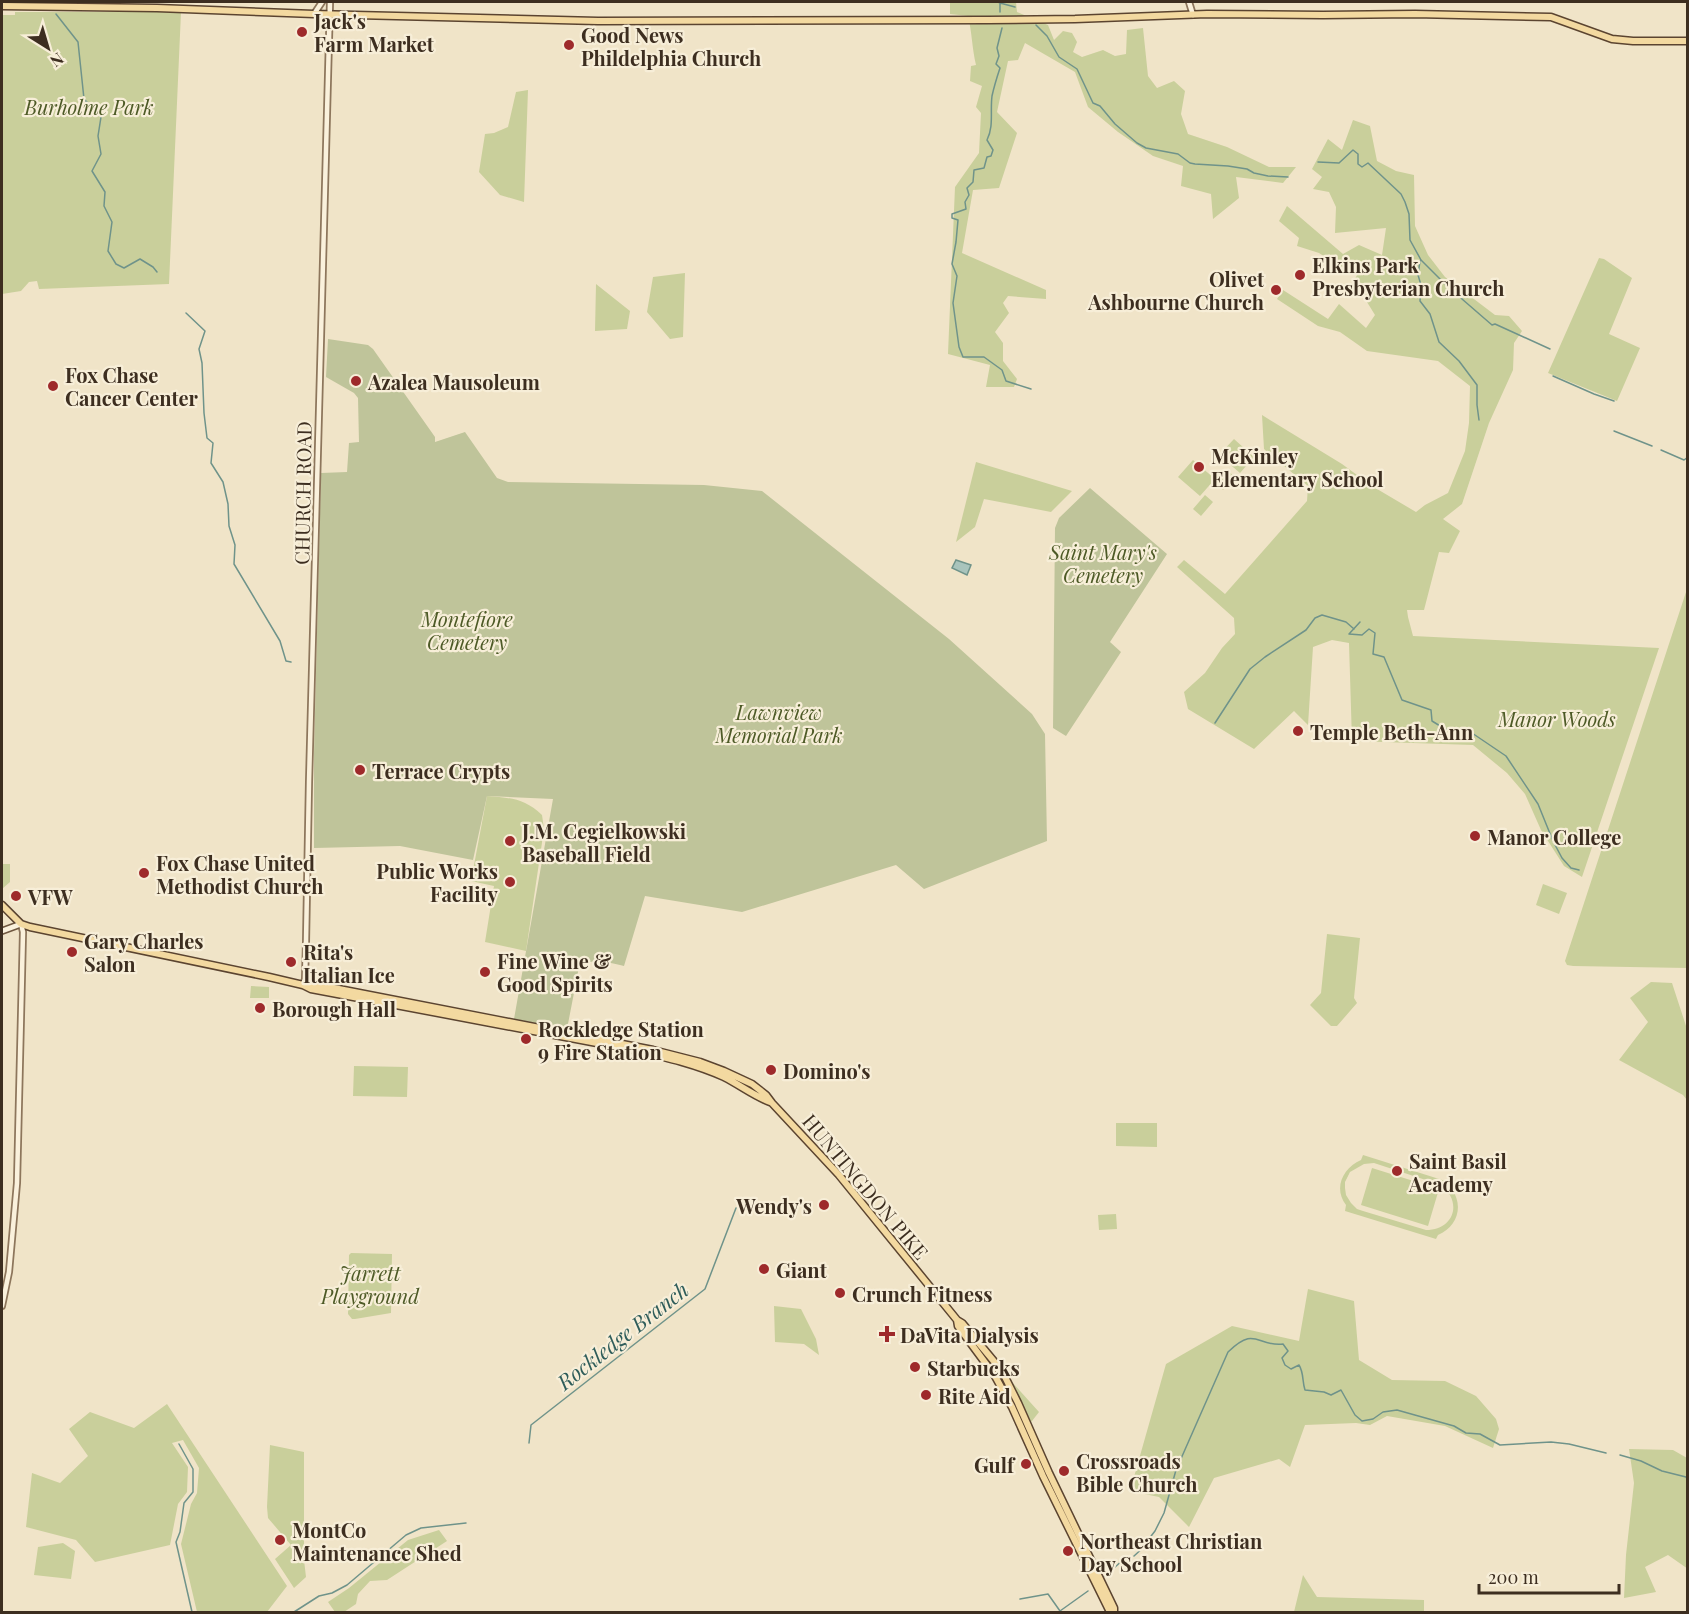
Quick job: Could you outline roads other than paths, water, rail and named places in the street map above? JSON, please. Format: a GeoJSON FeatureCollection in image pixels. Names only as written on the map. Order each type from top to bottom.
{"type":"FeatureCollection","features":[{"type":"Feature","properties":{"kind":"main road"},"geometry":{"type":"LineString","coordinates":[[157,8],[169,2]]}},
{"type":"Feature","properties":{"kind":"main road"},"geometry":{"type":"LineString","coordinates":[[2,6],[157,8],[329,15],[598,21],[1075,19],[1192,15],[1414,14],[1551,17],[1612,39],[1688,41]]}},
{"type":"Feature","properties":{"kind":"main road"},"geometry":{"type":"LineString","coordinates":[[2,905],[21,924],[2,931]]}},
{"type":"Feature","properties":{"kind":"main road","name":"HUNTINGDON PIKE"},"geometry":{"type":"LineString","coordinates":[[21,924],[303,985],[313,984],[682,1057],[738,1077],[761,1090],[839,1175],[957,1320],[963,1323],[1002,1371],[1109,1599],[1112,1612]]}},
{"type":"Feature","properties":{"kind":"street"},"geometry":{"type":"LineString","coordinates":[[314,14],[322,2]]}},
{"type":"Feature","properties":{"kind":"street","name":"CHURCH ROAD"},"geometry":{"type":"LineString","coordinates":[[303,985],[306,956],[308,794],[330,2]]}},
{"type":"Feature","properties":{"kind":"street"},"geometry":{"type":"LineString","coordinates":[[1189,2],[1192,15]]}},
{"type":"Feature","properties":{"kind":"street"},"geometry":{"type":"LineString","coordinates":[[2,1306],[9,1272],[17,1167],[23,932],[21,924]]}},
{"type":"Feature","properties":{"kind":"water"},"geometry":{"type":"Polygon","coordinates":[[[956,560],[971,565],[967,575],[952,568],[956,560]]]}},
{"type":"Feature","properties":{"kind":"waterway"},"geometry":{"type":"LineString","coordinates":[[998,2],[1015,7]]}},
{"type":"Feature","properties":{"kind":"waterway"},"geometry":{"type":"LineString","coordinates":[[1000,4],[1000,12]]}},
{"type":"Feature","properties":{"kind":"waterway"},"geometry":{"type":"LineString","coordinates":[[56,14],[78,42],[84,99],[101,117],[98,136],[101,154],[92,171],[105,192],[104,206],[112,222],[108,251],[116,264],[124,268],[140,259],[157,272]]}},
{"type":"Feature","properties":{"kind":"waterway"},"geometry":{"type":"LineString","coordinates":[[1036,25],[1047,36],[1059,57],[1077,69],[1093,103],[1100,106],[1115,124],[1137,143],[1146,148],[1178,154],[1190,163],[1228,166],[1268,176],[1288,177]]}},
{"type":"Feature","properties":{"kind":"waterway"},"geometry":{"type":"LineString","coordinates":[[1002,28],[996,64],[1000,68],[992,96],[991,124],[987,140],[993,150],[991,156],[987,157],[984,168],[974,170],[973,182],[967,188],[969,195],[965,202],[966,209],[952,214],[952,218],[958,220],[952,264],[957,276],[953,303],[959,347],[963,357],[984,357],[1002,370],[1006,381],[1031,389]]}},
{"type":"Feature","properties":{"kind":"waterway"},"geometry":{"type":"LineString","coordinates":[[1318,162],[1339,163],[1353,150],[1358,154],[1358,164],[1362,167],[1368,163],[1401,194],[1409,214],[1410,240],[1421,260],[1492,325],[1495,324],[1550,349]]}},
{"type":"Feature","properties":{"kind":"waterway"},"geometry":{"type":"LineString","coordinates":[[1420,261],[1418,275],[1421,285],[1420,301],[1430,314],[1439,342],[1459,361],[1477,385],[1479,420]]}},
{"type":"Feature","properties":{"kind":"waterway"},"geometry":{"type":"LineString","coordinates":[[186,313],[205,331],[199,349],[207,438],[213,443],[211,463],[223,482],[228,504],[229,526],[235,545],[234,564],[280,641],[286,661],[291,662]]}},
{"type":"Feature","properties":{"kind":"waterway"},"geometry":{"type":"LineString","coordinates":[[1553,376],[1614,401]]}},
{"type":"Feature","properties":{"kind":"waterway"},"geometry":{"type":"LineString","coordinates":[[1614,431],[1652,446]]}},
{"type":"Feature","properties":{"kind":"waterway"},"geometry":{"type":"LineString","coordinates":[[1661,450],[1684,460],[1688,457]]}},
{"type":"Feature","properties":{"kind":"waterway"},"geometry":{"type":"LineString","coordinates":[[1215,723],[1250,669],[1306,630],[1315,618],[1322,615],[1346,622],[1354,629]]}},
{"type":"Feature","properties":{"kind":"waterway"},"geometry":{"type":"LineString","coordinates":[[1360,622],[1349,634],[1362,635],[1369,629],[1375,633],[1373,654],[1384,657],[1402,700],[1431,710],[1432,721],[1445,729],[1469,731],[1506,756],[1538,804],[1562,858],[1571,868],[1579,870]]}},
{"type":"Feature","properties":{"kind":"waterway","name":"Rockledge Branch"},"geometry":{"type":"LineString","coordinates":[[529,1443],[531,1425],[705,1289],[736,1208]]}},
{"type":"Feature","properties":{"kind":"waterway"},"geometry":{"type":"LineString","coordinates":[[1134,1556],[1146,1545],[1164,1513],[1176,1470],[1228,1352],[1237,1344],[1251,1338],[1267,1343],[1283,1344],[1288,1351],[1282,1358],[1285,1365],[1291,1369],[1299,1365],[1305,1390],[1331,1395],[1341,1390],[1355,1415],[1362,1421],[1373,1419],[1383,1412],[1397,1410],[1454,1426],[1466,1433],[1480,1434],[1500,1445],[1551,1442],[1606,1453]]}},
{"type":"Feature","properties":{"kind":"waterway"},"geometry":{"type":"LineString","coordinates":[[179,1444],[193,1469],[193,1492],[184,1503],[180,1532],[176,1542],[192,1612]]}},
{"type":"Feature","properties":{"kind":"waterway"},"geometry":{"type":"LineString","coordinates":[[1620,1455],[1641,1461],[1662,1471],[1686,1477],[1688,1480]]}},
{"type":"Feature","properties":{"kind":"waterway","name":"Rockledge Branch"},"geometry":{"type":"LineString","coordinates":[[294,1612],[319,1596],[332,1593],[347,1585],[406,1535],[421,1528],[466,1523]]}},
{"type":"Feature","properties":{"kind":"waterway"},"geometry":{"type":"LineString","coordinates":[[1105,1576],[1124,1559]]}},
{"type":"Feature","properties":{"kind":"waterway"},"geometry":{"type":"LineString","coordinates":[[1020,1599],[1048,1594],[1060,1611],[1088,1591]]}},
{"type":"Feature","properties":{"kind":"place","name":"Jack's Farm Market"},"geometry":{"type":"Point","coordinates":[302,32]}},
{"type":"Feature","properties":{"kind":"place","name":"Good News Phildelphia Church"},"geometry":{"type":"Point","coordinates":[569,45]}},
{"type":"Feature","properties":{"kind":"place","name":"Elkins Park Presbyterian Church"},"geometry":{"type":"Point","coordinates":[1300,275]}},
{"type":"Feature","properties":{"kind":"place","name":"Olivet Ashbourne Church"},"geometry":{"type":"Point","coordinates":[1276,290]}},
{"type":"Feature","properties":{"kind":"place","name":"Azalea Mausoleum"},"geometry":{"type":"Point","coordinates":[356,381]}},
{"type":"Feature","properties":{"kind":"place","name":"Fox Chase Cancer Center"},"geometry":{"type":"Point","coordinates":[53,386]}},
{"type":"Feature","properties":{"kind":"place","name":"McKinley Elementary School"},"geometry":{"type":"Point","coordinates":[1199,467]}},
{"type":"Feature","properties":{"kind":"place","name":"Temple Beth-Ann"},"geometry":{"type":"Point","coordinates":[1298,731]}},
{"type":"Feature","properties":{"kind":"place","name":"Terrace Crypts"},"geometry":{"type":"Point","coordinates":[360,770]}},
{"type":"Feature","properties":{"kind":"place","name":"Manor College"},"geometry":{"type":"Point","coordinates":[1475,836]}},
{"type":"Feature","properties":{"kind":"place","name":"J.M. Cegielkowski Baseball Field"},"geometry":{"type":"Point","coordinates":[510,841]}},
{"type":"Feature","properties":{"kind":"place","name":"Fox Chase United Methodist Church"},"geometry":{"type":"Point","coordinates":[144,873]}},
{"type":"Feature","properties":{"kind":"place","name":"Public Works Facility"},"geometry":{"type":"Point","coordinates":[510,882]}},
{"type":"Feature","properties":{"kind":"place","name":"VFW"},"geometry":{"type":"Point","coordinates":[16,896]}},
{"type":"Feature","properties":{"kind":"place","name":"Gary Charles Salon"},"geometry":{"type":"Point","coordinates":[72,952]}},
{"type":"Feature","properties":{"kind":"place","name":"Rita's Italian Ice"},"geometry":{"type":"Point","coordinates":[291,962]}},
{"type":"Feature","properties":{"kind":"place","name":"Fine Wine & Good Spirits"},"geometry":{"type":"Point","coordinates":[485,972]}},
{"type":"Feature","properties":{"kind":"place","name":"Borough Hall"},"geometry":{"type":"Point","coordinates":[260,1008]}},
{"type":"Feature","properties":{"kind":"place","name":"Rockledge Station 9 Fire Station"},"geometry":{"type":"Point","coordinates":[526,1039]}},
{"type":"Feature","properties":{"kind":"place","name":"Domino's"},"geometry":{"type":"Point","coordinates":[771,1070]}},
{"type":"Feature","properties":{"kind":"place","name":"Saint Basil Academy"},"geometry":{"type":"Point","coordinates":[1397,1171]}},
{"type":"Feature","properties":{"kind":"place","name":"Wendy's"},"geometry":{"type":"Point","coordinates":[824,1205]}},
{"type":"Feature","properties":{"kind":"place","name":"Giant"},"geometry":{"type":"Point","coordinates":[764,1269]}},
{"type":"Feature","properties":{"kind":"place","name":"Crunch Fitness"},"geometry":{"type":"Point","coordinates":[840,1293]}},
{"type":"Feature","properties":{"kind":"place","name":"DaVita Dialysis"},"geometry":{"type":"Point","coordinates":[887,1334]}},
{"type":"Feature","properties":{"kind":"place","name":"Starbucks"},"geometry":{"type":"Point","coordinates":[915,1367]}},
{"type":"Feature","properties":{"kind":"place","name":"Rite Aid"},"geometry":{"type":"Point","coordinates":[926,1395]}},
{"type":"Feature","properties":{"kind":"place","name":"Gulf"},"geometry":{"type":"Point","coordinates":[1026,1464]}},
{"type":"Feature","properties":{"kind":"place","name":"Crossroads Bible Church"},"geometry":{"type":"Point","coordinates":[1064,1471]}},
{"type":"Feature","properties":{"kind":"place","name":"MontCo Maintenance Shed"},"geometry":{"type":"Point","coordinates":[280,1540]}},
{"type":"Feature","properties":{"kind":"place","name":"Northeast Christian Day School"},"geometry":{"type":"Point","coordinates":[1068,1551]}},
{"type":"Feature","properties":{"kind":"park label","name":"Burholme Park"},"geometry":{"type":"Point","coordinates":[89,106]}},
{"type":"Feature","properties":{"kind":"park label","name":"Saint Mary's Cemetery"},"geometry":{"type":"Point","coordinates":[1103,562]}},
{"type":"Feature","properties":{"kind":"park label","name":"Montefiore Cemetery"},"geometry":{"type":"Point","coordinates":[467,630]}},
{"type":"Feature","properties":{"kind":"park label","name":"Manor Woods"},"geometry":{"type":"Point","coordinates":[1557,718]}},
{"type":"Feature","properties":{"kind":"park label","name":"Lawnview Memorial Park"},"geometry":{"type":"Point","coordinates":[779,722]}},
{"type":"Feature","properties":{"kind":"park label","name":"Jarrett Playground"},"geometry":{"type":"Point","coordinates":[370,1284]}}]}
